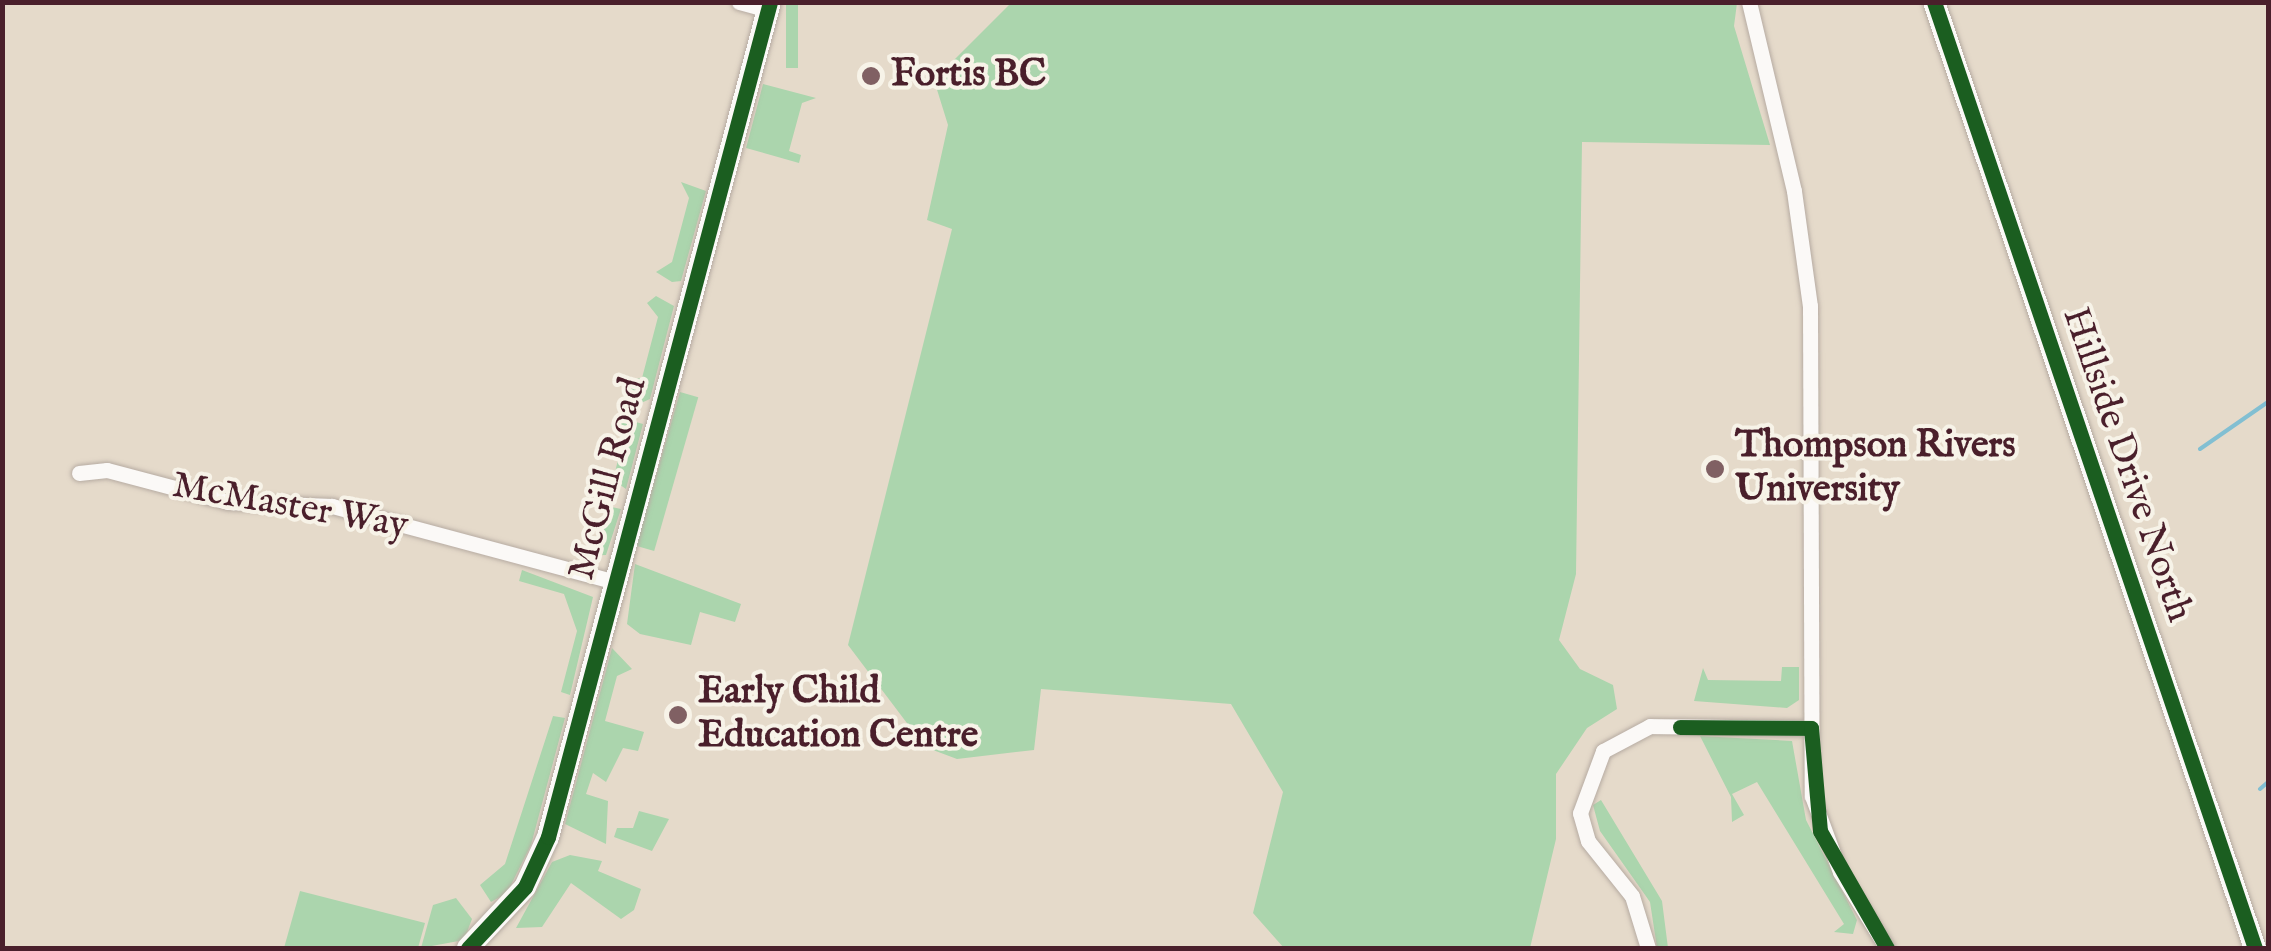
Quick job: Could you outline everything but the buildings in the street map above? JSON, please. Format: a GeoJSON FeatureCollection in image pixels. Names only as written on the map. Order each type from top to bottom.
{"type":"FeatureCollection","features":[{"type":"Feature","properties":{"kind":"street"},"geometry":{"type":"LineString","coordinates":[[739,2],[769,6]]}},
{"type":"Feature","properties":{"kind":"street"},"geometry":{"type":"LineString","coordinates":[[1749,2],[1794,191],[1810,306],[1810,728],[1820,830],[1887,948]]}},
{"type":"Feature","properties":{"kind":"street","name":"Hillside Drive North"},"geometry":{"type":"LineString","coordinates":[[1934,2],[2256,948]]}},
{"type":"Feature","properties":{"kind":"street","name":"McGill Road"},"geometry":{"type":"LineString","coordinates":[[468,948],[525,887],[548,837],[769,6]]}},
{"type":"Feature","properties":{"kind":"street","name":"McMaster Way"},"geometry":{"type":"LineString","coordinates":[[79,473],[107,470],[228,502],[332,506],[615,582]]}},
{"type":"Feature","properties":{"kind":"street"},"geometry":{"type":"LineString","coordinates":[[1648,948],[1632,896],[1588,841],[1580,813],[1603,751],[1650,726],[1810,728]]}},
{"type":"Feature","properties":{"kind":"green space"},"geometry":{"type":"Polygon","coordinates":[[[786,3],[798,3],[798,68],[786,68],[786,3]]]}},
{"type":"Feature","properties":{"kind":"green space"},"geometry":{"type":"Polygon","coordinates":[[[1011,3],[1737,3],[1734,26],[1770,145],[1582,142],[1576,574],[1559,640],[1580,669],[1613,685],[1617,709],[1587,728],[1556,774],[1556,839],[1530,948],[1284,948],[1253,913],[1283,792],[1231,704],[1041,689],[1034,750],[957,759],[925,747],[848,645],[952,229],[927,220],[948,125],[934,80],[1011,3]]]}},
{"type":"Feature","properties":{"kind":"green space"},"geometry":{"type":"Polygon","coordinates":[[[763,84],[816,98],[802,103],[789,151],[801,155],[799,163],[746,148],[763,84]]]}},
{"type":"Feature","properties":{"kind":"green space"},"geometry":{"type":"Polygon","coordinates":[[[681,182],[706,191],[681,281],[672,282],[656,272],[672,262],[689,198],[681,182]]]}},
{"type":"Feature","properties":{"kind":"green space"},"geometry":{"type":"Polygon","coordinates":[[[656,296],[674,306],[650,399],[641,403],[624,391],[627,380],[642,378],[658,317],[647,303],[656,296]]]}},
{"type":"Feature","properties":{"kind":"green space"},"geometry":{"type":"Polygon","coordinates":[[[680,392],[698,397],[654,551],[636,546],[680,392]]]}},
{"type":"Feature","properties":{"kind":"green space"},"geometry":{"type":"Polygon","coordinates":[[[614,416],[643,424],[626,489],[613,480],[625,432],[611,427],[614,416]]]}},
{"type":"Feature","properties":{"kind":"green space"},"geometry":{"type":"Polygon","coordinates":[[[607,506],[621,509],[606,555],[574,556],[603,536],[607,506]]]}},
{"type":"Feature","properties":{"kind":"green space"},"geometry":{"type":"Polygon","coordinates":[[[635,564],[741,604],[735,622],[700,612],[691,645],[640,634],[627,624],[635,564]]]}},
{"type":"Feature","properties":{"kind":"green space"},"geometry":{"type":"Polygon","coordinates":[[[522,570],[593,597],[570,695],[561,692],[577,631],[564,594],[519,581],[522,570]]]}},
{"type":"Feature","properties":{"kind":"green space"},"geometry":{"type":"Polygon","coordinates":[[[612,648],[632,669],[617,676],[605,721],[644,732],[638,751],[623,748],[606,782],[593,773],[586,794],[608,801],[606,844],[565,824],[612,648]]]}},
{"type":"Feature","properties":{"kind":"green space"},"geometry":{"type":"Polygon","coordinates":[[[1782,667],[1799,667],[1799,700],[1787,708],[1694,701],[1703,668],[1708,680],[1781,681],[1782,667]]]}},
{"type":"Feature","properties":{"kind":"green space"},"geometry":{"type":"Polygon","coordinates":[[[553,716],[565,718],[531,845],[507,893],[491,902],[480,885],[505,864],[553,716]]]}},
{"type":"Feature","properties":{"kind":"green space"},"geometry":{"type":"Polygon","coordinates":[[[1700,736],[1792,741],[1806,820],[1857,920],[1853,934],[1834,932],[1844,924],[1757,782],[1732,794],[1744,815],[1732,822],[1731,797],[1700,736]]]}},
{"type":"Feature","properties":{"kind":"green space"},"geometry":{"type":"Polygon","coordinates":[[[1601,800],[1662,901],[1668,948],[1657,948],[1650,902],[1600,831],[1593,805],[1601,800]]]}},
{"type":"Feature","properties":{"kind":"green space"},"geometry":{"type":"Polygon","coordinates":[[[639,811],[669,819],[652,851],[614,837],[617,828],[633,828],[639,811]]]}},
{"type":"Feature","properties":{"kind":"green space"},"geometry":{"type":"Polygon","coordinates":[[[570,855],[602,861],[598,871],[641,889],[634,910],[621,919],[571,883],[542,927],[516,928],[552,862],[570,855]]]}},
{"type":"Feature","properties":{"kind":"green space"},"geometry":{"type":"Polygon","coordinates":[[[300,891],[425,923],[418,948],[284,948],[300,891]]]}},
{"type":"Feature","properties":{"kind":"green space"},"geometry":{"type":"Polygon","coordinates":[[[456,898],[472,919],[464,940],[421,948],[433,905],[456,898]]]}},
{"type":"Feature","properties":{"kind":"waterway"},"geometry":{"type":"LineString","coordinates":[[2200,449],[2268,402]]}},
{"type":"Feature","properties":{"kind":"waterway"},"geometry":{"type":"LineString","coordinates":[[2260,789],[2268,782]]}},
{"type":"Feature","properties":{"kind":"cycle path"},"geometry":{"type":"LineString","coordinates":[[468,948],[525,887],[548,837],[770,2]]}},
{"type":"Feature","properties":{"kind":"cycle path"},"geometry":{"type":"LineString","coordinates":[[1934,2],[2255,948]]}},
{"type":"Feature","properties":{"kind":"cycle path"},"geometry":{"type":"LineString","coordinates":[[1680,727],[1811,728],[1820,831],[1887,948]]}},
{"type":"Feature","properties":{"kind":"place","name":"Fortis BC"},"geometry":{"type":"Point","coordinates":[871,76]}},
{"type":"Feature","properties":{"kind":"place","name":"Thompson Rivers University"},"geometry":{"type":"Point","coordinates":[1715,469]}},
{"type":"Feature","properties":{"kind":"place","name":"Early Child Education Centre"},"geometry":{"type":"Point","coordinates":[678,715]}}]}
